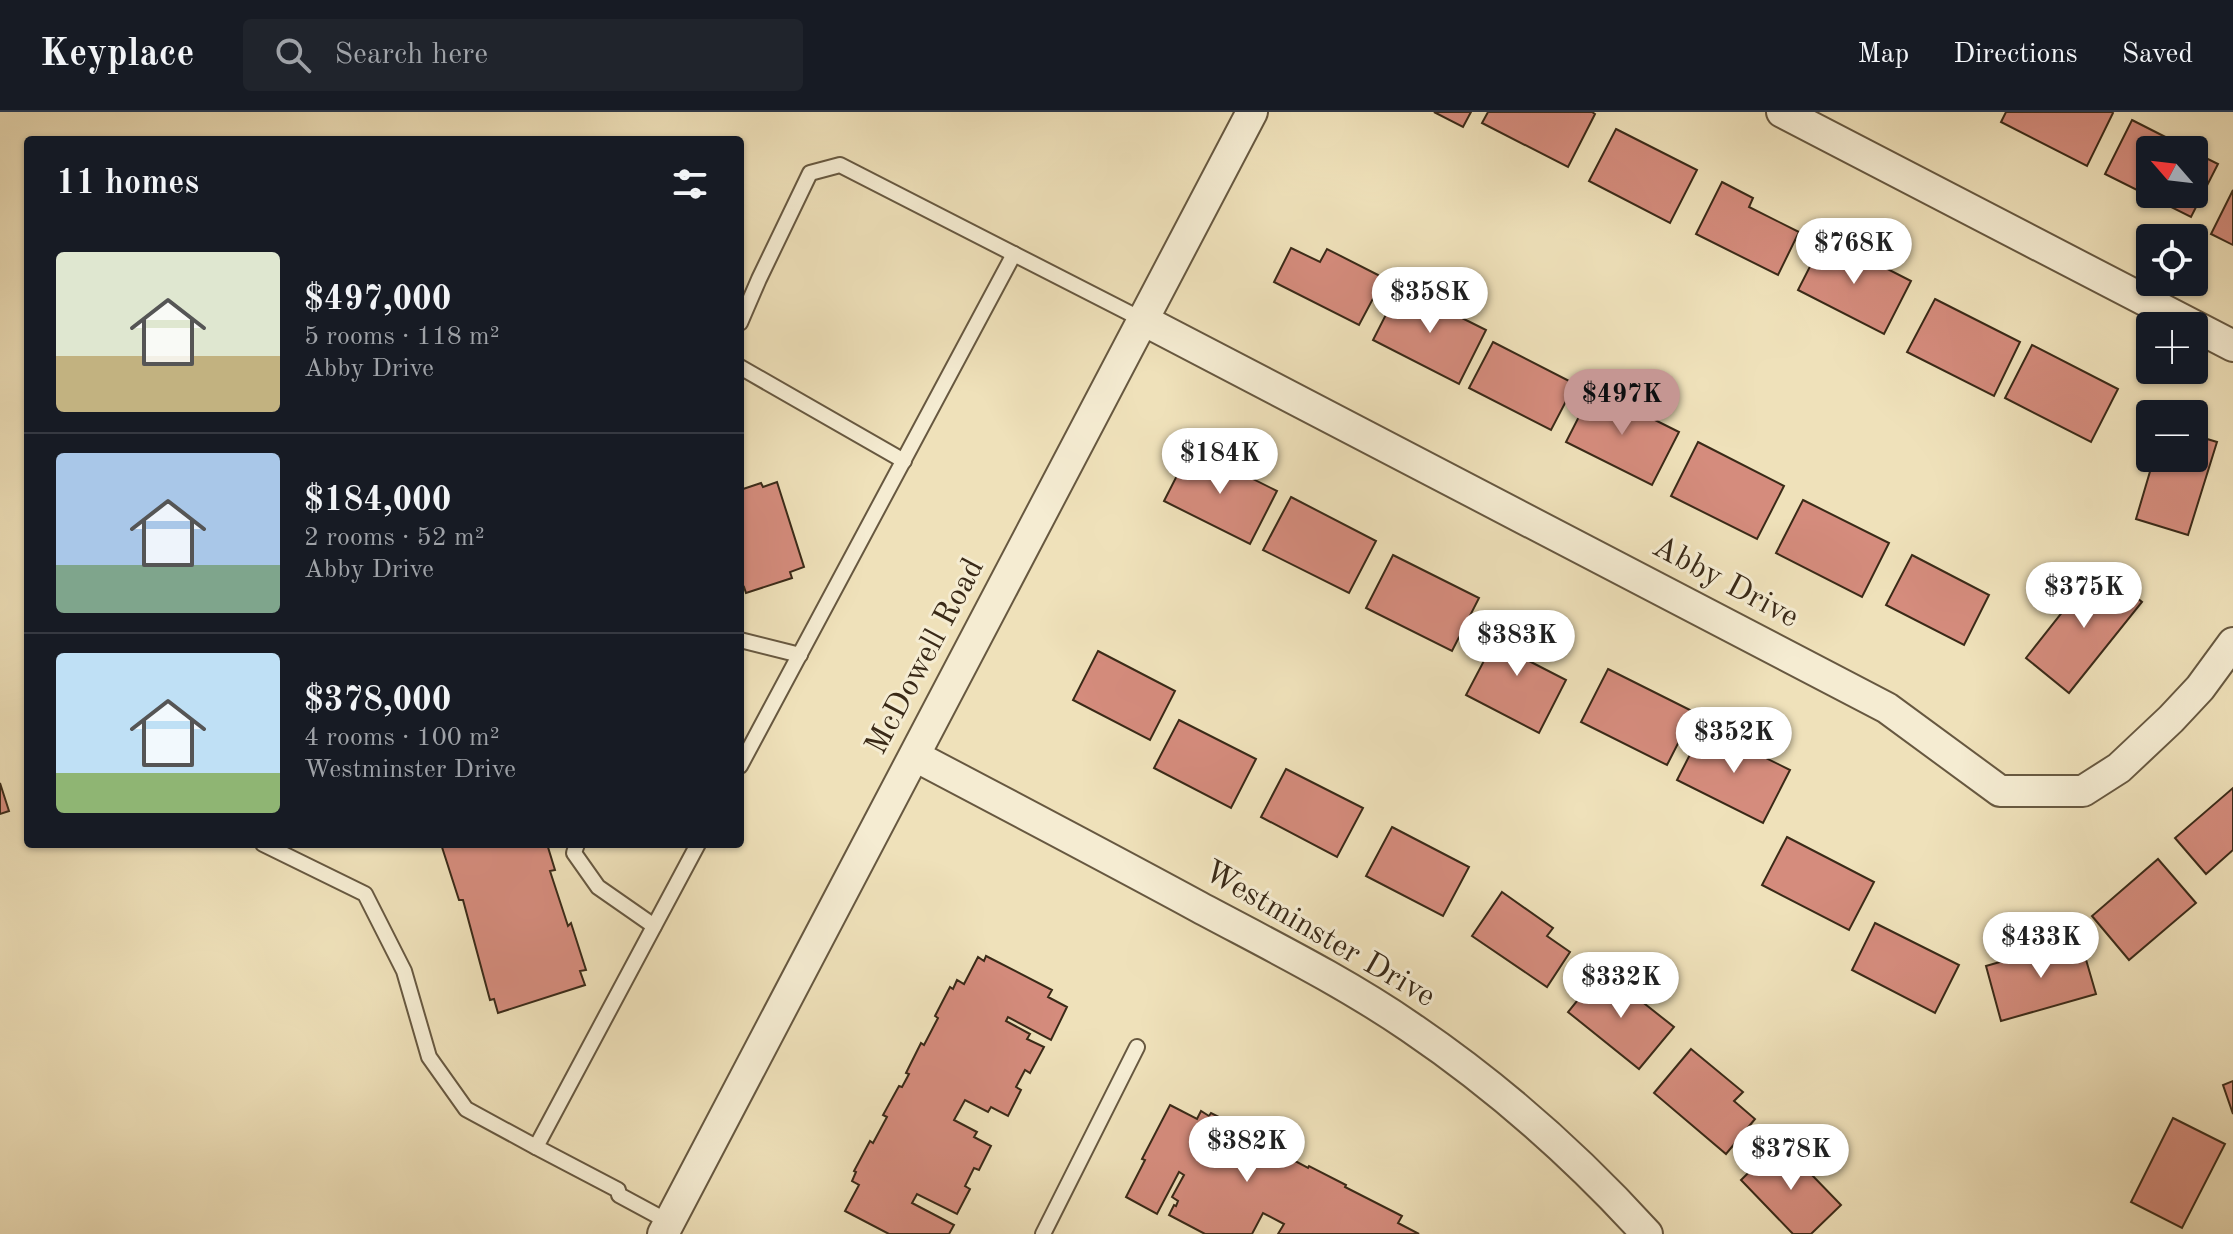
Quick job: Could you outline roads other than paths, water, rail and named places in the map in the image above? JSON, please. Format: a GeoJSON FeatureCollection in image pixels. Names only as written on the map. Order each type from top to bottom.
{"type":"FeatureCollection","features":[{"type":"Feature","properties":{"kind":"street","name":"McDowell Road"},"geometry":{"type":"LineString","coordinates":[[674,1230],[915,756],[1252,112]]}},
{"type":"Feature","properties":{"kind":"street"},"geometry":{"type":"LineString","coordinates":[[1782,112],[2233,346]]}},
{"type":"Feature","properties":{"kind":"street","name":"Abby Drive"},"geometry":{"type":"LineString","coordinates":[[1143,320],[1887,708],[2000,791],[2083,791],[2119,768],[2171,719],[2200,688],[2233,643]]}},
{"type":"Feature","properties":{"kind":"street","name":"Westminster Drive"},"geometry":{"type":"LineString","coordinates":[[915,756],[1301,961],[1409,1026],[1522,1112],[1586,1171],[1647,1234]]}},
{"type":"Feature","properties":{"kind":"lane"},"geometry":{"type":"LineString","coordinates":[[744,314],[810,173],[840,165],[1143,320]]}},
{"type":"Feature","properties":{"kind":"lane"},"geometry":{"type":"LineString","coordinates":[[744,759],[1014,254]]}},
{"type":"Feature","properties":{"kind":"lane"},"geometry":{"type":"LineString","coordinates":[[744,369],[904,461]]}},
{"type":"Feature","properties":{"kind":"lane"},"geometry":{"type":"LineString","coordinates":[[744,641],[800,655]]}},
{"type":"Feature","properties":{"kind":"lane"},"geometry":{"type":"LineString","coordinates":[[271,848],[365,894],[404,971],[429,1057],[466,1109],[618,1190],[619,1195],[674,1230]]}},
{"type":"Feature","properties":{"kind":"lane"},"geometry":{"type":"LineString","coordinates":[[575,848],[598,887],[654,926]]}},
{"type":"Feature","properties":{"kind":"lane"},"geometry":{"type":"LineString","coordinates":[[536,1147],[696,848]]}},
{"type":"Feature","properties":{"kind":"lane"},"geometry":{"type":"LineString","coordinates":[[1043,1234],[1137,1047]]}}]}
